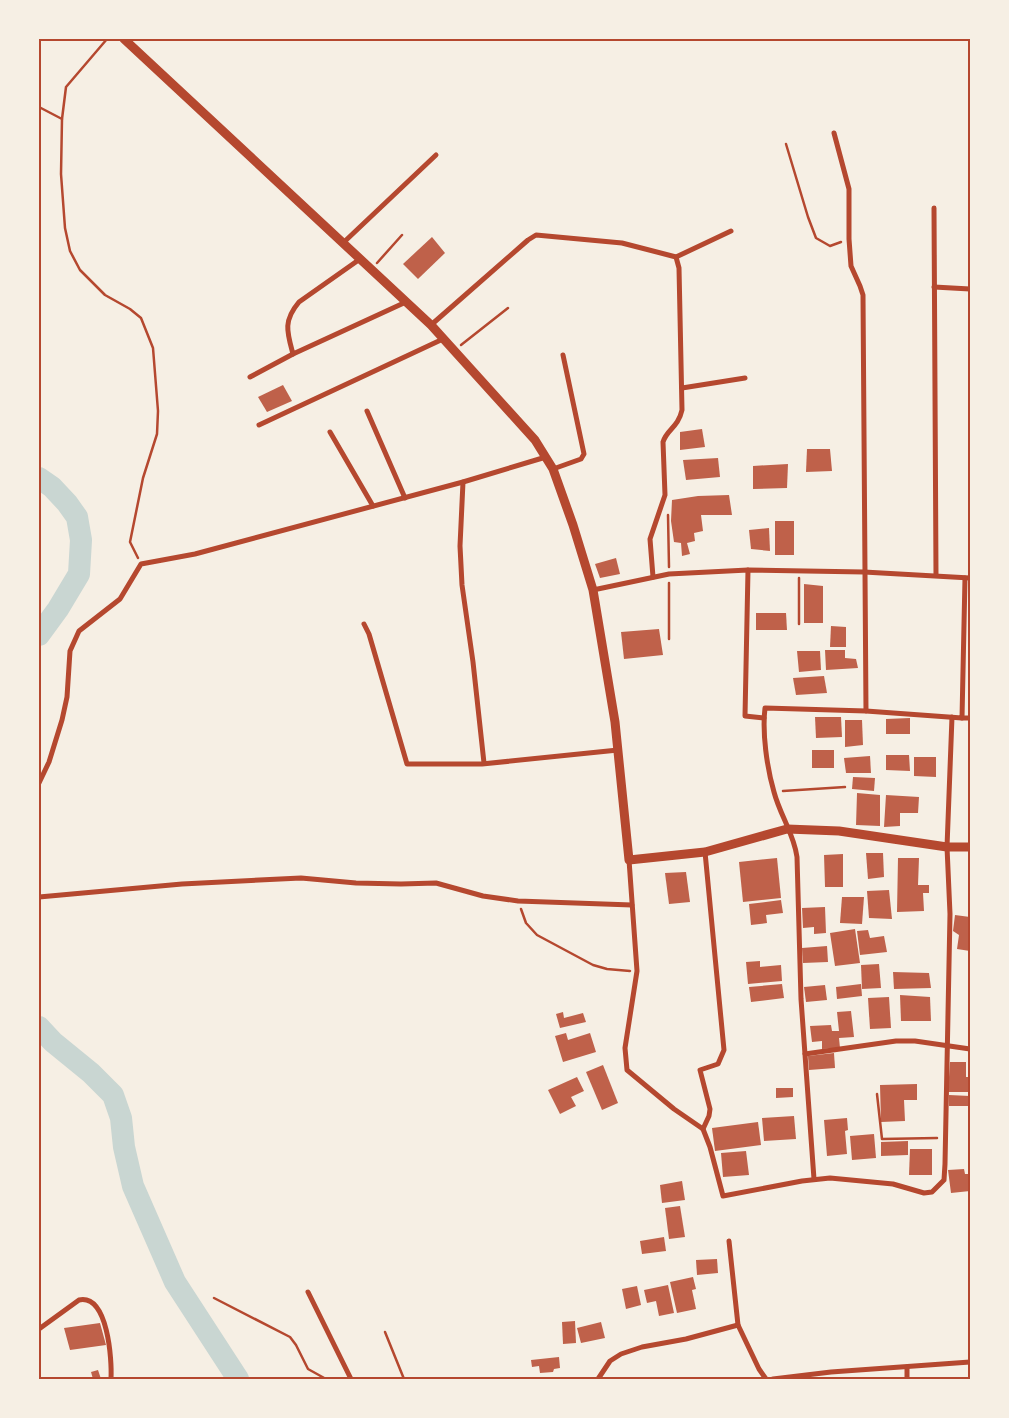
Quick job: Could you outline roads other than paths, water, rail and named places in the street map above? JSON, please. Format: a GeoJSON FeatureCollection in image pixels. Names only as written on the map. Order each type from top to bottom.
{"type":"FeatureCollection","features":[{"type":"Feature","properties":{"kind":"street"},"geometry":{"type":"LineString","coordinates":[[124,39],[430,325],[534,440],[553,469],[574,525],[593,590],[615,722],[629,860],[637,971],[625,1048],[627,1070],[703,1129],[710,1147],[723,1196],[814,1179],[842,1178],[893,1184],[924,1192],[932,1192],[944,1180],[950,914],[947,847],[952,717]]}},
{"type":"Feature","properties":{"kind":"street"},"geometry":{"type":"LineString","coordinates":[[834,132],[849,189],[851,266],[863,295],[866,710]]}},
{"type":"Feature","properties":{"kind":"street"},"geometry":{"type":"LineString","coordinates":[[343,244],[436,155]]}},
{"type":"Feature","properties":{"kind":"street"},"geometry":{"type":"LineString","coordinates":[[934,208],[936,576]]}},
{"type":"Feature","properties":{"kind":"street"},"geometry":{"type":"LineString","coordinates":[[430,325],[528,240],[536,236],[622,243],[676,257],[731,231]]}},
{"type":"Feature","properties":{"kind":"street"},"geometry":{"type":"LineString","coordinates":[[653,576],[650,539],[665,495],[664,442],[666,436],[680,419],[682,410],[679,268],[676,257]]}},
{"type":"Feature","properties":{"kind":"street"},"geometry":{"type":"LineString","coordinates":[[293,354],[287,328],[294,309],[299,302],[360,260]]}},
{"type":"Feature","properties":{"kind":"street"},"geometry":{"type":"LineString","coordinates":[[934,287],[970,289]]}},
{"type":"Feature","properties":{"kind":"street"},"geometry":{"type":"LineString","coordinates":[[250,377],[293,354],[406,302]]}},
{"type":"Feature","properties":{"kind":"street"},"geometry":{"type":"LineString","coordinates":[[259,425],[443,339]]}},
{"type":"Feature","properties":{"kind":"street"},"geometry":{"type":"LineString","coordinates":[[553,469],[580,460],[584,454],[563,355]]}},
{"type":"Feature","properties":{"kind":"street"},"geometry":{"type":"LineString","coordinates":[[682,388],[746,378]]}},
{"type":"Feature","properties":{"kind":"street"},"geometry":{"type":"LineString","coordinates":[[367,412],[405,498]]}},
{"type":"Feature","properties":{"kind":"street"},"geometry":{"type":"LineString","coordinates":[[330,432],[373,506]]}},
{"type":"Feature","properties":{"kind":"street"},"geometry":{"type":"LineString","coordinates":[[39,783],[49,762],[62,720],[67,697],[70,651],[79,631],[120,599],[141,564],[195,554],[405,498],[546,457]]}},
{"type":"Feature","properties":{"kind":"street"},"geometry":{"type":"LineString","coordinates":[[462,482],[460,546],[462,585],[484,763]]}},
{"type":"Feature","properties":{"kind":"street"},"geometry":{"type":"LineString","coordinates":[[748,570],[745,716],[764,718]]}},
{"type":"Feature","properties":{"kind":"street"},"geometry":{"type":"LineString","coordinates":[[593,590],[653,576],[748,570],[864,572],[968,578],[962,718]]}},
{"type":"Feature","properties":{"kind":"street"},"geometry":{"type":"LineString","coordinates":[[364,624],[369,634],[407,764],[484,763],[618,750]]}},
{"type":"Feature","properties":{"kind":"street"},"geometry":{"type":"LineString","coordinates":[[814,1179],[801,999],[797,858],[795,842],[787,829],[774,792],[767,753],[765,708],[866,710],[970,718]]}},
{"type":"Feature","properties":{"kind":"street"},"geometry":{"type":"LineString","coordinates":[[629,860],[705,852],[787,829],[839,831],[947,847],[970,847]]}},
{"type":"Feature","properties":{"kind":"street"},"geometry":{"type":"LineString","coordinates":[[703,1129],[710,1109],[700,1070],[718,1064],[724,1050],[705,852]]}},
{"type":"Feature","properties":{"kind":"street"},"geometry":{"type":"LineString","coordinates":[[39,897],[182,884],[301,878],[356,883],[436,883],[482,896],[518,901],[632,905]]}},
{"type":"Feature","properties":{"kind":"street"},"geometry":{"type":"LineString","coordinates":[[805,1054],[896,1040],[970,1049]]}},
{"type":"Feature","properties":{"kind":"street"},"geometry":{"type":"LineString","coordinates":[[729,1240],[738,1325],[758,1368],[766,1379]]}},
{"type":"Feature","properties":{"kind":"street"},"geometry":{"type":"LineString","coordinates":[[308,1292],[351,1379]]}},
{"type":"Feature","properties":{"kind":"street"},"geometry":{"type":"LineString","coordinates":[[39,1330],[79,1300],[86,1299],[91,1301],[103,1319],[111,1356],[111,1379]]}},
{"type":"Feature","properties":{"kind":"street"},"geometry":{"type":"LineString","coordinates":[[598,1379],[615,1356],[642,1347],[686,1339],[738,1325]]}},
{"type":"Feature","properties":{"kind":"street"},"geometry":{"type":"LineString","coordinates":[[773,1379],[831,1372],[970,1362]]}},
{"type":"Feature","properties":{"kind":"street"},"geometry":{"type":"LineString","coordinates":[[907,1367],[907,1379]]}},
{"type":"Feature","properties":{"kind":"waterway"},"geometry":{"type":"LineString","coordinates":[[39,478],[52,487],[77,517],[81,540],[79,574],[58,609],[39,635]]}},
{"type":"Feature","properties":{"kind":"waterway"},"geometry":{"type":"LineString","coordinates":[[39,1027],[53,1042],[91,1073],[113,1095],[121,1118],[124,1147],[133,1186],[175,1282],[238,1379]]}}]}
